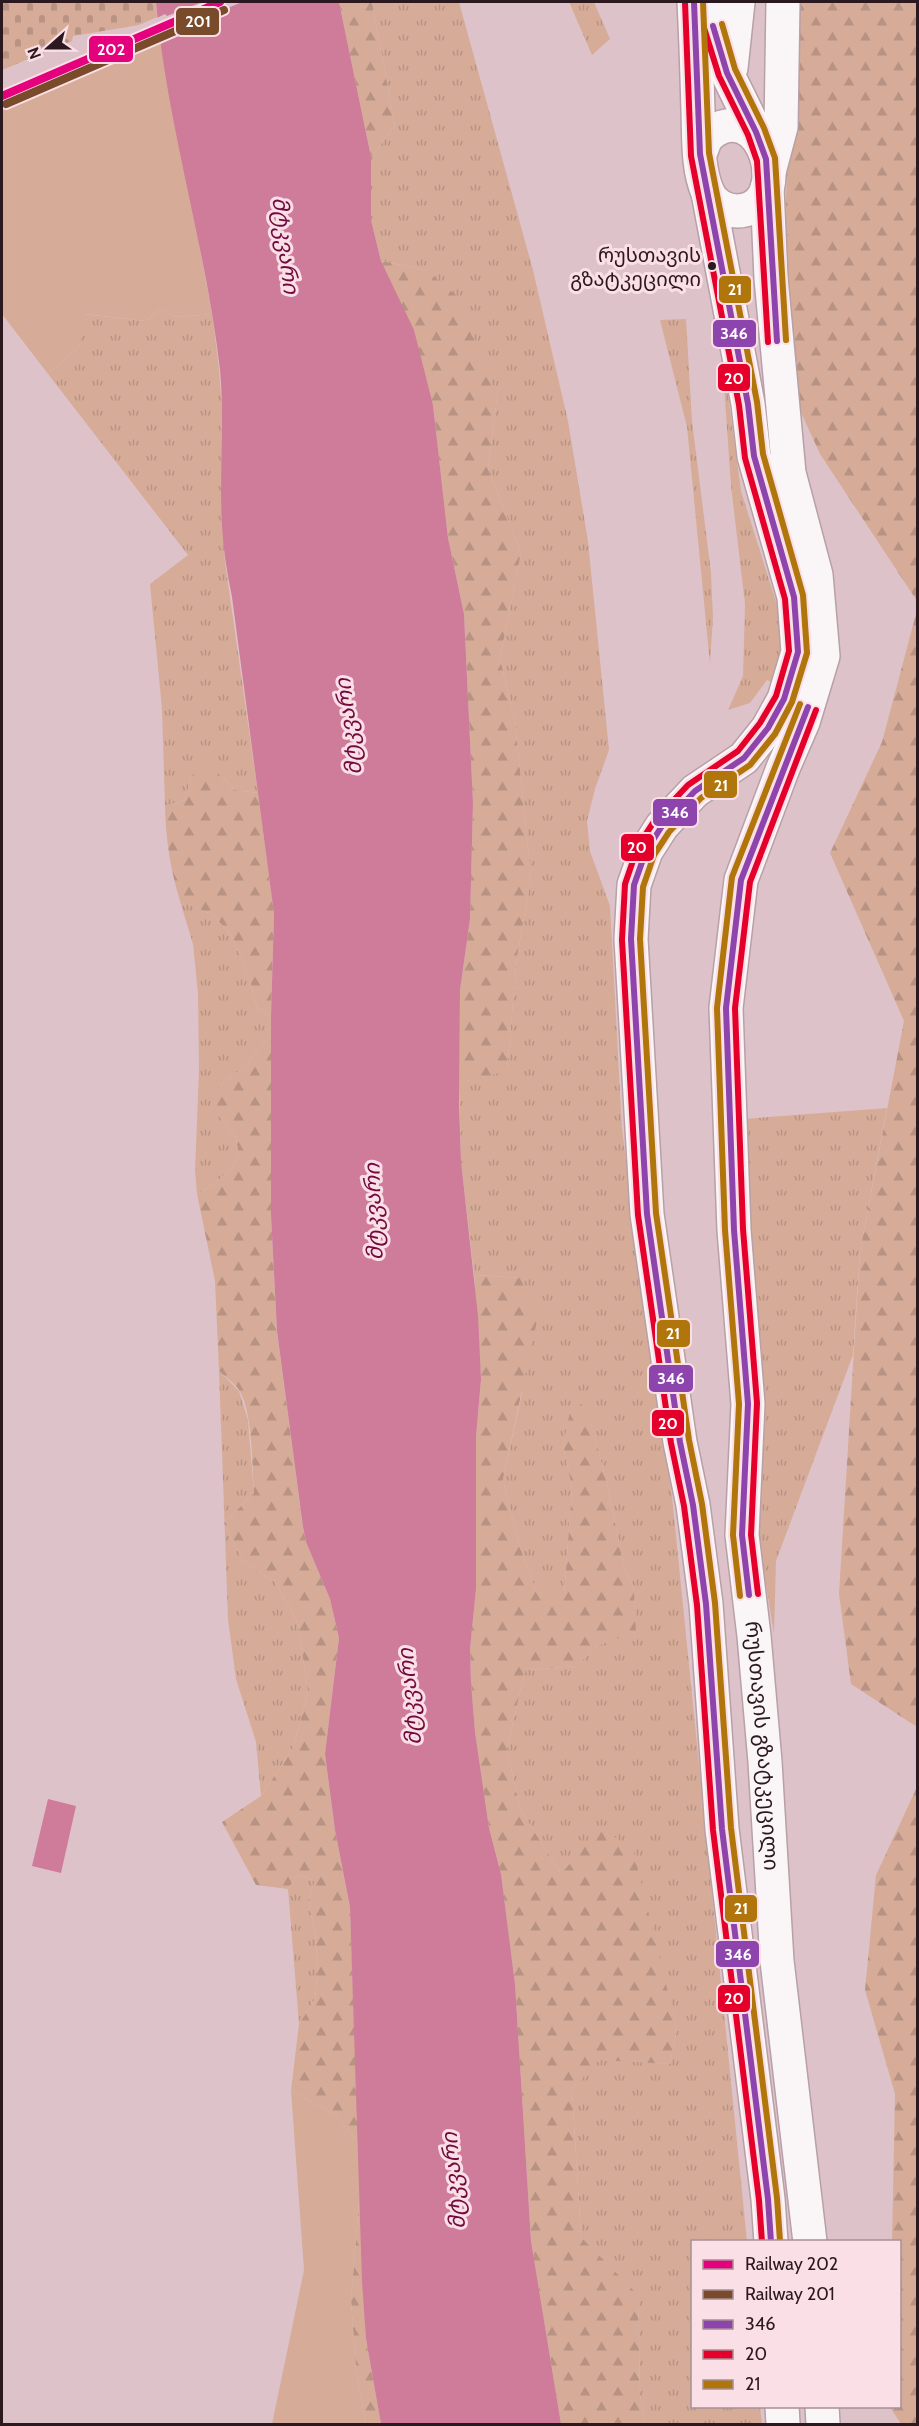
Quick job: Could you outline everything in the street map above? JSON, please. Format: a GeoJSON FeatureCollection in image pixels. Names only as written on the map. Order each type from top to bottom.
{"type":"FeatureCollection","features":[{"type":"Feature","properties":{"kind":"highway"},"geometry":{"type":"LineString","coordinates":[[694,2],[708,193],[719,206],[732,211],[744,211],[753,207],[767,185],[781,127],[783,2]]}},
{"type":"Feature","properties":{"kind":"highway"},"geometry":{"type":"LineString","coordinates":[[705,2],[729,77],[760,140],[767,185]]}},
{"type":"Feature","properties":{"kind":"highway"},"geometry":{"type":"LineString","coordinates":[[705,144],[729,77],[736,39],[738,2]]}},
{"type":"Feature","properties":{"kind":"highway"},"geometry":{"type":"LineString","coordinates":[[705,144],[725,126],[737,126],[750,130],[760,140]]}},
{"type":"Feature","properties":{"kind":"highway","name":"რუსთავის გზატკეცილი"},"geometry":{"type":"LineString","coordinates":[[767,185],[771,278],[789,473],[816,575],[823,656],[803,722],[783,768],[741,880],[726,1008],[734,1230],[748,1404],[742,1535],[765,1762],[777,1961],[810,2240]]}},
{"type":"Feature","properties":{"kind":"highway","name":"რუსთავის გზატკეცილი"},"geometry":{"type":"LineString","coordinates":[[708,193],[748,404],[754,456],[794,597],[798,652],[784,699],[768,728],[744,758],[695,790],[662,826],[646,851],[634,885],[631,939],[647,1214],[680,1442],[693,1505],[706,1604],[722,1829],[768,2199],[771,2240]]}},
{"type":"Feature","properties":{"kind":"highway"},"geometry":{"type":"LineString","coordinates":[[782,2408],[783,2424]]}},
{"type":"Feature","properties":{"kind":"highway"},"geometry":{"type":"LineString","coordinates":[[822,2408],[823,2424]]}},
{"type":"Feature","properties":{"kind":"green space"},"geometry":{"type":"Polygon","coordinates":[[[2,2],[156,2],[157,17],[139,25],[73,36],[72,41],[2,70],[2,2]]]}},
{"type":"Feature","properties":{"kind":"green space"},"geometry":{"type":"Polygon","coordinates":[[[339,2],[372,2],[395,126],[371,157],[339,2]]]}},
{"type":"Feature","properties":{"kind":"green space"},"geometry":{"type":"Polygon","coordinates":[[[372,2],[459,2],[533,270],[568,421],[588,541],[609,750],[595,789],[587,821],[590,851],[610,906],[622,1128],[644,1308],[672,1496],[747,2240],[691,2240],[691,2408],[760,2408],[762,2424],[645,2424],[640,2395],[638,2296],[581,2237],[572,2089],[599,2059],[670,2064],[677,2029],[657,1951],[561,1874],[520,1809],[507,1749],[525,1670],[577,1666],[596,1646],[635,1632],[634,1591],[623,1563],[609,1492],[588,1411],[574,1398],[563,1446],[572,1487],[564,1597],[537,1593],[519,1545],[503,1479],[522,1393],[520,1278],[474,1275],[461,1161],[459,1083],[507,1070],[517,957],[531,877],[515,722],[500,658],[521,553],[488,468],[497,397],[426,270],[381,261],[371,220],[371,157],[395,126],[372,2]]]}},
{"type":"Feature","properties":{"kind":"green space"},"geometry":{"type":"Polygon","coordinates":[[[569,2],[594,2],[610,39],[592,55],[569,2]]]}},
{"type":"Feature","properties":{"kind":"green space"},"geometry":{"type":"Polygon","coordinates":[[[793,2],[917,2],[917,601],[820,454],[798,406],[781,294],[791,99],[793,2]]]}},
{"type":"Feature","properties":{"kind":"green space"},"geometry":{"type":"Polygon","coordinates":[[[161,38],[212,314],[177,317],[159,309],[147,321],[84,314],[79,347],[48,374],[2,314],[2,107],[161,38]]]}},
{"type":"Feature","properties":{"kind":"green space"},"geometry":{"type":"Polygon","coordinates":[[[381,261],[426,270],[459,298],[497,397],[488,468],[521,553],[500,658],[515,722],[531,877],[517,957],[507,1071],[459,1083],[460,990],[470,919],[473,803],[464,614],[448,538],[433,405],[381,261]]]}},
{"type":"Feature","properties":{"kind":"green space"},"geometry":{"type":"Polygon","coordinates":[[[159,309],[177,317],[212,314],[222,410],[225,562],[258,793],[235,790],[219,774],[191,777],[185,800],[165,806],[162,709],[150,584],[188,555],[48,374],[79,347],[83,314],[147,321],[159,309]]]}},
{"type":"Feature","properties":{"kind":"green space"},"geometry":{"type":"Polygon","coordinates":[[[686,319],[692,421],[711,573],[713,617],[710,664],[687,427],[660,320],[686,319]]]}},
{"type":"Feature","properties":{"kind":"green space"},"geometry":{"type":"Polygon","coordinates":[[[721,342],[741,491],[778,608],[783,646],[775,684],[767,680],[750,703],[728,710],[743,676],[745,604],[731,486],[721,342]]]}},
{"type":"Feature","properties":{"kind":"green space"},"geometry":{"type":"Polygon","coordinates":[[[917,610],[918,1727],[851,1684],[839,1594],[860,1251],[904,1021],[830,853],[882,742],[917,610]]]}},
{"type":"Feature","properties":{"kind":"green space"},"geometry":{"type":"Polygon","coordinates":[[[199,765],[219,774],[235,790],[258,793],[274,914],[271,1017],[257,1007],[249,977],[231,935],[213,915],[180,901],[169,854],[165,806],[185,800],[191,777],[199,765]]]}},
{"type":"Feature","properties":{"kind":"green space"},"geometry":{"type":"Polygon","coordinates":[[[180,901],[213,915],[231,935],[249,977],[257,1007],[271,1017],[271,1035],[243,1068],[219,1086],[219,1116],[236,1138],[239,1156],[221,1178],[197,1194],[195,1171],[199,1069],[198,994],[193,944],[180,901]]]}},
{"type":"Feature","properties":{"kind":"green space"},"geometry":{"type":"Polygon","coordinates":[[[271,1035],[271,1215],[277,1332],[303,1528],[306,1542],[330,1599],[339,1638],[325,1754],[335,1830],[350,1907],[359,2144],[337,2116],[291,2090],[299,2024],[315,1999],[318,1968],[315,1932],[308,1900],[315,1881],[297,1875],[288,1889],[256,1885],[222,1822],[261,1796],[293,1748],[308,1693],[298,1623],[275,1582],[243,1561],[224,1523],[254,1493],[251,1440],[244,1400],[237,1387],[219,1371],[215,1281],[197,1194],[221,1178],[239,1156],[236,1138],[219,1116],[214,1100],[219,1086],[243,1068],[271,1035]]]}},
{"type":"Feature","properties":{"kind":"green space"},"geometry":{"type":"Polygon","coordinates":[[[887,1108],[860,1251],[853,1355],[776,1561],[774,1634],[756,1523],[760,1397],[744,1119],[887,1108]]]}},
{"type":"Feature","properties":{"kind":"green space"},"geometry":{"type":"Polygon","coordinates":[[[474,1275],[520,1278],[538,1316],[503,1479],[519,1545],[537,1593],[564,1596],[572,1487],[563,1446],[573,1397],[588,1410],[609,1492],[623,1563],[634,1591],[636,1632],[596,1646],[577,1666],[525,1670],[507,1749],[520,1809],[561,1874],[601,1828],[633,1849],[677,2029],[670,2064],[599,2060],[572,2089],[581,2237],[638,2295],[640,2395],[645,2424],[561,2424],[531,2241],[515,1984],[501,1874],[489,1828],[475,1732],[471,1683],[470,1649],[476,1589],[476,1437],[481,1379],[474,1275]]]}},
{"type":"Feature","properties":{"kind":"green space"},"geometry":{"type":"Polygon","coordinates":[[[219,1371],[239,1391],[248,1420],[254,1493],[224,1523],[219,1371]]]}},
{"type":"Feature","properties":{"kind":"green space"},"geometry":{"type":"Polygon","coordinates":[[[225,1524],[243,1561],[275,1582],[298,1623],[308,1693],[293,1748],[261,1796],[256,1742],[236,1679],[228,1619],[225,1524]]]}},
{"type":"Feature","properties":{"kind":"green space"},"geometry":{"type":"Polygon","coordinates":[[[917,1787],[918,2424],[901,2424],[891,2408],[901,2408],[901,2240],[892,2240],[895,2094],[865,1990],[876,1875],[917,1787]]]}},
{"type":"Feature","properties":{"kind":"green space"},"geometry":{"type":"Polygon","coordinates":[[[297,1875],[315,1881],[308,1900],[315,1932],[318,1968],[315,1999],[299,2024],[288,1889],[297,1875]]]}},
{"type":"Feature","properties":{"kind":"green space"},"geometry":{"type":"Polygon","coordinates":[[[291,2090],[337,2116],[359,2144],[360,2188],[351,2300],[356,2371],[366,2424],[272,2424],[304,2270],[291,2090]]]}},
{"type":"Feature","properties":{"kind":"green space"},"geometry":{"type":"Polygon","coordinates":[[[360,2188],[366,2339],[381,2424],[366,2424],[356,2371],[351,2300],[360,2188]]]}},
{"type":"Feature","properties":{"kind":"water","name":"მტკვარი"},"geometry":{"type":"Polygon","coordinates":[[[156,2],[339,2],[371,157],[371,220],[381,261],[414,330],[433,405],[448,538],[464,614],[473,803],[470,919],[460,990],[459,1103],[461,1161],[478,1316],[481,1379],[476,1437],[476,1589],[470,1649],[471,1683],[475,1732],[489,1828],[501,1874],[515,1984],[531,2241],[561,2424],[381,2424],[366,2339],[362,2281],[350,1907],[335,1830],[325,1754],[339,1638],[330,1599],[306,1542],[277,1331],[271,1215],[271,1017],[274,914],[223,543],[220,370],[206,278],[177,140],[161,48],[156,2]]]}},
{"type":"Feature","properties":{"kind":"water"},"geometry":{"type":"Polygon","coordinates":[[[48,1799],[76,1806],[61,1873],[32,1866],[48,1799]]]}},
{"type":"Feature","properties":{"kind":"pier"},"geometry":{"type":"Polygon","coordinates":[[[202,2],[242,2],[158,38],[155,21],[157,18],[202,2]]]}},
{"type":"Feature","properties":{"kind":"rail line","name":"202"},"geometry":{"type":"LineString","coordinates":[[2,96],[220,2]]}},
{"type":"Feature","properties":{"kind":"rail line","name":"201"},"geometry":{"type":"LineString","coordinates":[[6,104],[224,10]]}},
{"type":"Feature","properties":{"kind":"transit line","name":"20"},"geometry":{"type":"LineString","coordinates":[[685,2],[691,156],[739,405],[745,458],[785,599],[789,651],[776,696],[760,723],[738,751],[688,785],[655,820],[638,846],[625,884],[622,940],[638,1215],[671,1443],[684,1506],[697,1605],[713,1830],[759,2200],[762,2240]]}},
{"type":"Feature","properties":{"kind":"transit line","name":"346"},"geometry":{"type":"LineString","coordinates":[[694,2],[700,154],[748,404],[754,456],[794,597],[798,652],[784,699],[768,728],[744,758],[695,791],[662,826],[646,851],[634,885],[631,939],[647,1214],[680,1442],[693,1505],[706,1604],[722,1829],[768,2199],[771,2240]]}},
{"type":"Feature","properties":{"kind":"transit line","name":"21"},"geometry":{"type":"LineString","coordinates":[[703,2],[709,153],[757,402],[763,454],[803,595],[807,653],[792,702],[775,734],[750,765],[701,798],[669,832],[654,855],[643,887],[640,939],[656,1213],[689,1440],[702,1504],[715,1603],[731,1828],[777,2198],[780,2240]]}},
{"type":"Feature","properties":{"kind":"transit line","name":"21"},"geometry":{"type":"LineString","coordinates":[[722,24],[735,69],[764,128],[775,158],[786,340]]}},
{"type":"Feature","properties":{"kind":"transit line","name":"346"},"geometry":{"type":"LineString","coordinates":[[713,26],[727,73],[756,132],[766,159],[777,341]]}},
{"type":"Feature","properties":{"kind":"transit line","name":"20"},"geometry":{"type":"LineString","coordinates":[[704,28],[719,76],[748,135],[757,161],[768,342]]}},
{"type":"Feature","properties":{"kind":"transit line","name":"21"},"geometry":{"type":"LineString","coordinates":[[740,1596],[733,1535],[739,1404],[725,1230],[717,1008],[732,877],[800,704]]}},
{"type":"Feature","properties":{"kind":"transit line","name":"346"},"geometry":{"type":"LineString","coordinates":[[749,1595],[742,1535],[748,1404],[734,1230],[726,1008],[741,880],[808,707]]}},
{"type":"Feature","properties":{"kind":"transit line","name":"20"},"geometry":{"type":"LineString","coordinates":[[758,1594],[751,1535],[757,1403],[743,1229],[735,1008],[750,882],[816,710]]}},
{"type":"Feature","properties":{"kind":"place","name":"რუსთავის გზატკეცილი"},"geometry":{"type":"Point","coordinates":[712,266]}}]}
